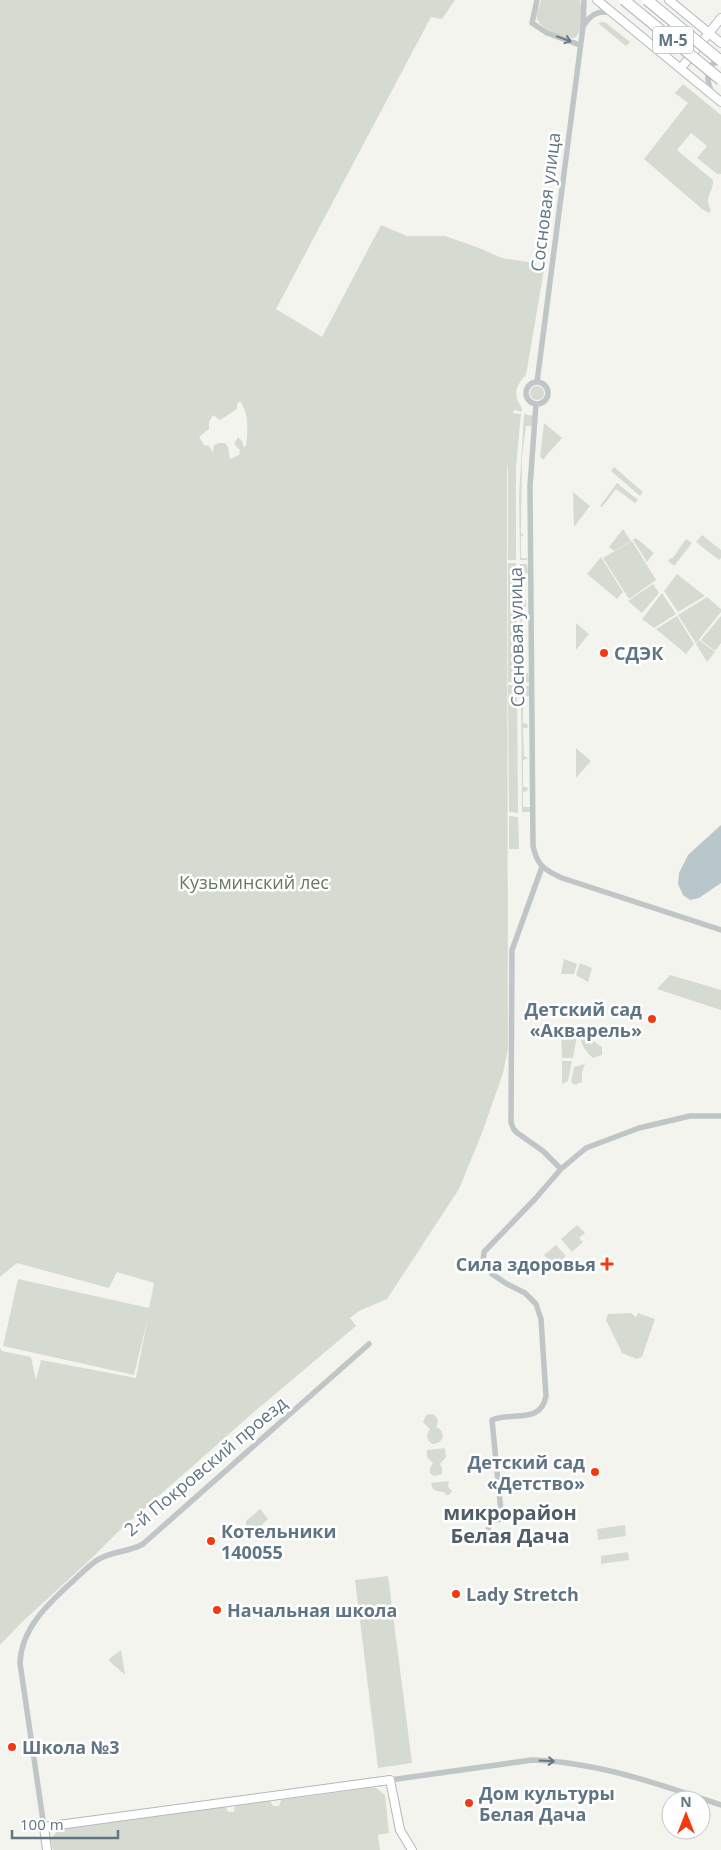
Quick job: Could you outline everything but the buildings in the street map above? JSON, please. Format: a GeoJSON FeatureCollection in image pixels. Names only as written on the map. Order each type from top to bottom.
{"type":"FeatureCollection","features":[{"type":"Feature","properties":{"kind":"highway","name":"М-5"},"geometry":{"type":"LineString","coordinates":[[624,0],[721,80]]}},
{"type":"Feature","properties":{"kind":"highway","name":"М-5"},"geometry":{"type":"LineString","coordinates":[[646,0],[721,60]]}},
{"type":"Feature","properties":{"kind":"street"},"geometry":{"type":"LineString","coordinates":[[537,0],[532,22],[547,33],[580,45]]}},
{"type":"Feature","properties":{"kind":"street","name":"Сосновая улица"},"geometry":{"type":"LineString","coordinates":[[538,382],[583,27],[584,0]]}},
{"type":"Feature","properties":{"kind":"street"},"geometry":{"type":"LineString","coordinates":[[598,0],[721,102]]}},
{"type":"Feature","properties":{"kind":"street"},"geometry":{"type":"LineString","coordinates":[[669,0],[721,43]]}},
{"type":"Feature","properties":{"kind":"street"},"geometry":{"type":"LineString","coordinates":[[583,27],[594,13],[608,12],[614,14]]}},
{"type":"Feature","properties":{"kind":"street"},"geometry":{"type":"LineString","coordinates":[[681,68],[721,18]]}},
{"type":"Feature","properties":{"kind":"street"},"geometry":{"type":"LineString","coordinates":[[714,96],[707,80],[708,73],[715,61],[721,60]]}},
{"type":"Feature","properties":{"kind":"street","name":"Сосновая улица"},"geometry":{"type":"LineString","coordinates":[[538,382],[545,385],[548,394],[543,402],[536,404],[529,400],[526,393],[529,386],[538,382]]}},
{"type":"Feature","properties":{"kind":"street","name":"Сосновая улица"},"geometry":{"type":"LineString","coordinates":[[536,404],[530,486],[533,846],[535,858],[542,867]]}},
{"type":"Feature","properties":{"kind":"street"},"geometry":{"type":"LineString","coordinates":[[561,1169],[544,1151],[516,1132],[511,1122],[512,950],[542,867],[562,878],[721,930]]}},
{"type":"Feature","properties":{"kind":"street"},"geometry":{"type":"LineString","coordinates":[[488,1537],[489,1520],[501,1519],[492,1420],[498,1417],[533,1414],[541,1408],[546,1396],[541,1319],[536,1304],[525,1293],[492,1274],[483,1262],[484,1252],[561,1169],[586,1148],[618,1134],[639,1128],[690,1116],[721,1116]]}},
{"type":"Feature","properties":{"kind":"street","name":"2-й Покровский проезд"},"geometry":{"type":"LineString","coordinates":[[44,1826],[20,1663],[28,1634],[41,1611],[98,1560],[109,1554],[132,1549],[143,1544],[369,1344]]}},
{"type":"Feature","properties":{"kind":"street"},"geometry":{"type":"LineString","coordinates":[[46,1850],[44,1826],[532,1760],[592,1766],[616,1771],[721,1805]]}},
{"type":"Feature","properties":{"kind":"street"},"geometry":{"type":"LineString","coordinates":[[390,1780],[400,1830],[412,1850]]}},
{"type":"Feature","properties":{"kind":"green space","name":"Кузьминский лес"},"geometry":{"type":"Polygon","coordinates":[[[0,0],[455,0],[442,19],[431,17],[276,309],[322,337],[381,225],[407,236],[445,236],[502,258],[536,263],[536,270],[544,270],[526,375],[516,390],[522,412],[514,410],[513,413],[521,414],[516,468],[516,560],[508,560],[508,461],[507,473],[508,1049],[503,1073],[482,1133],[459,1189],[387,1299],[359,1311],[350,1318],[356,1326],[254,1412],[120,1530],[0,1645],[0,1348],[2,1351],[31,1357],[36,1380],[41,1360],[136,1378],[148,1317],[134,1375],[3,1346],[18,1279],[149,1308],[154,1283],[117,1272],[109,1288],[17,1263],[0,1277],[0,0]],[[240,401],[237,404],[237,409],[220,420],[213,415],[209,422],[209,429],[199,437],[205,446],[208,445],[213,452],[214,445],[225,443],[228,447],[230,459],[239,455],[240,450],[234,444],[238,437],[242,441],[244,448],[247,434],[247,422],[240,401]]]}},
{"type":"Feature","properties":{"kind":"green space"},"geometry":{"type":"Polygon","coordinates":[[[541,0],[580,0],[581,26],[575,38],[554,33],[540,23],[537,15],[541,0]]]}},
{"type":"Feature","properties":{"kind":"green space"},"geometry":{"type":"Polygon","coordinates":[[[598,23],[606,23],[630,42],[626,46],[598,23]]]}},
{"type":"Feature","properties":{"kind":"green space"},"geometry":{"type":"Polygon","coordinates":[[[683,84],[721,115],[721,174],[717,174],[697,158],[707,146],[691,133],[677,150],[713,180],[708,198],[711,210],[709,213],[644,159],[688,103],[675,93],[683,84]]]}},
{"type":"Feature","properties":{"kind":"green space"},"geometry":{"type":"Polygon","coordinates":[[[534,386],[540,386],[544,393],[540,400],[534,400],[530,396],[530,390],[534,386]]]}},
{"type":"Feature","properties":{"kind":"green space"},"geometry":{"type":"Polygon","coordinates":[[[524,414],[533,416],[532,426],[526,426],[522,457],[521,533],[524,535],[521,537],[521,558],[527,558],[527,560],[520,560],[519,495],[524,414]]]}},
{"type":"Feature","properties":{"kind":"green space"},"geometry":{"type":"Polygon","coordinates":[[[544,423],[562,438],[544,460],[540,457],[544,423]]]}},
{"type":"Feature","properties":{"kind":"green space"},"geometry":{"type":"Polygon","coordinates":[[[614,467],[643,492],[640,496],[611,471],[614,467]]]}},
{"type":"Feature","properties":{"kind":"green space"},"geometry":{"type":"Polygon","coordinates":[[[617,483],[638,500],[635,503],[616,489],[602,507],[600,506],[617,483]]]}},
{"type":"Feature","properties":{"kind":"green space"},"geometry":{"type":"Polygon","coordinates":[[[573,492],[590,506],[574,527],[573,492]]]}},
{"type":"Feature","properties":{"kind":"green space"},"geometry":{"type":"Polygon","coordinates":[[[623,529],[631,541],[614,551],[609,547],[623,529]]]}},
{"type":"Feature","properties":{"kind":"green space"},"geometry":{"type":"Polygon","coordinates":[[[702,535],[721,550],[721,558],[719,560],[696,542],[702,535]]]}},
{"type":"Feature","properties":{"kind":"green space"},"geometry":{"type":"Polygon","coordinates":[[[636,538],[654,553],[647,562],[633,540],[636,538]]]}},
{"type":"Feature","properties":{"kind":"green space"},"geometry":{"type":"Polygon","coordinates":[[[686,539],[692,543],[674,566],[668,561],[670,558],[672,559],[686,539]]]}},
{"type":"Feature","properties":{"kind":"green space"},"geometry":{"type":"Polygon","coordinates":[[[632,541],[656,580],[629,599],[603,558],[632,541]]]}},
{"type":"Feature","properties":{"kind":"green space"},"geometry":{"type":"Polygon","coordinates":[[[601,557],[623,592],[617,599],[587,574],[601,557]]]}},
{"type":"Feature","properties":{"kind":"green space"},"geometry":{"type":"Polygon","coordinates":[[[508,563],[516,563],[517,682],[508,682],[508,563]]]}},
{"type":"Feature","properties":{"kind":"green space"},"geometry":{"type":"Polygon","coordinates":[[[520,564],[527,564],[528,573],[521,574],[522,599],[526,600],[526,607],[522,607],[522,633],[527,635],[522,637],[523,673],[528,673],[529,682],[521,682],[520,564]]]}},
{"type":"Feature","properties":{"kind":"green space"},"geometry":{"type":"Polygon","coordinates":[[[677,574],[705,596],[678,612],[664,591],[677,574]]]}},
{"type":"Feature","properties":{"kind":"green space"},"geometry":{"type":"Polygon","coordinates":[[[653,584],[659,593],[642,613],[628,601],[653,584]]]}},
{"type":"Feature","properties":{"kind":"green space"},"geometry":{"type":"Polygon","coordinates":[[[662,593],[676,614],[654,628],[642,619],[662,593]]]}},
{"type":"Feature","properties":{"kind":"green space"},"geometry":{"type":"Polygon","coordinates":[[[707,597],[721,609],[721,612],[696,643],[678,615],[707,597]]]}},
{"type":"Feature","properties":{"kind":"green space"},"geometry":{"type":"Polygon","coordinates":[[[677,616],[694,644],[686,654],[656,629],[677,616]]]}},
{"type":"Feature","properties":{"kind":"green space"},"geometry":{"type":"Polygon","coordinates":[[[721,616],[721,643],[715,651],[701,640],[721,616]]]}},
{"type":"Feature","properties":{"kind":"green space"},"geometry":{"type":"Polygon","coordinates":[[[576,623],[589,634],[576,650],[576,623]]]}},
{"type":"Feature","properties":{"kind":"green space"},"geometry":{"type":"Polygon","coordinates":[[[699,640],[715,652],[707,662],[696,644],[699,640]]]}},
{"type":"Feature","properties":{"kind":"green space"},"geometry":{"type":"Polygon","coordinates":[[[508,685],[517,686],[518,813],[509,812],[508,685]]]}},
{"type":"Feature","properties":{"kind":"green space"},"geometry":{"type":"Polygon","coordinates":[[[521,686],[529,686],[529,696],[523,696],[523,723],[528,726],[523,728],[524,756],[528,758],[523,760],[523,787],[528,789],[523,792],[523,807],[530,807],[530,812],[522,812],[521,686]]]}},
{"type":"Feature","properties":{"kind":"green space"},"geometry":{"type":"Polygon","coordinates":[[[576,748],[591,761],[576,778],[576,748]]]}},
{"type":"Feature","properties":{"kind":"green space"},"geometry":{"type":"Polygon","coordinates":[[[509,816],[518,817],[519,849],[509,849],[509,816]]]}},
{"type":"Feature","properties":{"kind":"green space"},"geometry":{"type":"Polygon","coordinates":[[[564,959],[577,964],[574,974],[561,974],[564,959]]]}},
{"type":"Feature","properties":{"kind":"green space"},"geometry":{"type":"Polygon","coordinates":[[[580,963],[592,968],[588,982],[576,975],[580,963]]]}},
{"type":"Feature","properties":{"kind":"green space"},"geometry":{"type":"Polygon","coordinates":[[[670,975],[721,990],[721,1010],[657,989],[670,975]]]}},
{"type":"Feature","properties":{"kind":"green space"},"geometry":{"type":"Polygon","coordinates":[[[561,1030],[578,1030],[573,1058],[562,1058],[561,1030]]]}},
{"type":"Feature","properties":{"kind":"green space"},"geometry":{"type":"Polygon","coordinates":[[[581,1032],[602,1047],[602,1055],[593,1058],[587,1053],[582,1043],[581,1032]]]}},
{"type":"Feature","properties":{"kind":"green space"},"geometry":{"type":"Polygon","coordinates":[[[562,1061],[572,1061],[568,1081],[562,1084],[562,1061]]]}},
{"type":"Feature","properties":{"kind":"green space"},"geometry":{"type":"Polygon","coordinates":[[[585,1064],[582,1072],[582,1082],[575,1085],[571,1082],[574,1067],[585,1064]]]}},
{"type":"Feature","properties":{"kind":"green space"},"geometry":{"type":"Polygon","coordinates":[[[577,1225],[585,1233],[579,1238],[583,1242],[572,1252],[561,1239],[577,1225]]]}},
{"type":"Feature","properties":{"kind":"green space"},"geometry":{"type":"Polygon","coordinates":[[[556,1245],[566,1256],[554,1266],[544,1255],[556,1245]]]}},
{"type":"Feature","properties":{"kind":"green space"},"geometry":{"type":"Polygon","coordinates":[[[631,1313],[636,1317],[638,1313],[655,1319],[642,1357],[637,1359],[622,1353],[606,1320],[608,1314],[631,1313]]]}},
{"type":"Feature","properties":{"kind":"green space"},"geometry":{"type":"Polygon","coordinates":[[[432,1414],[437,1418],[436,1427],[442,1432],[443,1437],[439,1442],[432,1444],[428,1440],[427,1434],[430,1429],[423,1422],[426,1415],[432,1414]]]}},
{"type":"Feature","properties":{"kind":"green space"},"geometry":{"type":"Polygon","coordinates":[[[445,1448],[446,1457],[440,1464],[442,1474],[434,1476],[430,1473],[433,1463],[427,1457],[427,1450],[445,1448]]]}},
{"type":"Feature","properties":{"kind":"green space"},"geometry":{"type":"Polygon","coordinates":[[[449,1481],[448,1487],[452,1491],[449,1495],[433,1489],[431,1483],[449,1481]]]}},
{"type":"Feature","properties":{"kind":"green space"},"geometry":{"type":"Polygon","coordinates":[[[260,1509],[268,1519],[253,1533],[246,1525],[246,1521],[260,1509]]]}},
{"type":"Feature","properties":{"kind":"green space"},"geometry":{"type":"Polygon","coordinates":[[[625,1525],[626,1536],[598,1540],[597,1529],[625,1525]]]}},
{"type":"Feature","properties":{"kind":"green space"},"geometry":{"type":"Polygon","coordinates":[[[628,1552],[629,1560],[601,1564],[601,1556],[628,1552]]]}},
{"type":"Feature","properties":{"kind":"green space"},"geometry":{"type":"Polygon","coordinates":[[[388,1576],[412,1763],[378,1768],[355,1580],[388,1576]]]}},
{"type":"Feature","properties":{"kind":"green space"},"geometry":{"type":"Polygon","coordinates":[[[121,1650],[125,1675],[108,1660],[121,1650]]]}},
{"type":"Feature","properties":{"kind":"green space"},"geometry":{"type":"Polygon","coordinates":[[[376,1788],[385,1795],[389,1833],[378,1835],[380,1850],[53,1850],[51,1839],[58,1830],[226,1807],[228,1812],[234,1812],[235,1806],[270,1801],[273,1806],[279,1806],[281,1800],[376,1788]]]}},
{"type":"Feature","properties":{"kind":"shaded area"},"geometry":{"type":"Polygon","coordinates":[[[721,825],[721,883],[699,898],[690,900],[683,895],[678,884],[679,873],[688,855],[721,825]]]}},
{"type":"Feature","properties":{"kind":"place","name":"СДЭК"},"geometry":{"type":"Point","coordinates":[604,653]}},
{"type":"Feature","properties":{"kind":"place","name":"Детский сад «Акварель»"},"geometry":{"type":"Point","coordinates":[652,1019]}},
{"type":"Feature","properties":{"kind":"place","name":"Сила здоровья"},"geometry":{"type":"Point","coordinates":[607,1264]}},
{"type":"Feature","properties":{"kind":"place","name":"Детский сад «Детство»"},"geometry":{"type":"Point","coordinates":[595,1472]}},
{"type":"Feature","properties":{"kind":"place","name":"Котельники 140055"},"geometry":{"type":"Point","coordinates":[211,1541]}},
{"type":"Feature","properties":{"kind":"place","name":"Lady Stretch"},"geometry":{"type":"Point","coordinates":[456,1594]}},
{"type":"Feature","properties":{"kind":"place","name":"Начальная школа"},"geometry":{"type":"Point","coordinates":[217,1610]}},
{"type":"Feature","properties":{"kind":"place","name":"Школа №3"},"geometry":{"type":"Point","coordinates":[12,1747]}},
{"type":"Feature","properties":{"kind":"place","name":"Дом культуры Белая Дача"},"geometry":{"type":"Point","coordinates":[469,1803]}},
{"type":"Feature","properties":{"kind":"district","name":"микрорайон Белая Дача"},"geometry":{"type":"Point","coordinates":[510,1524]}}]}
